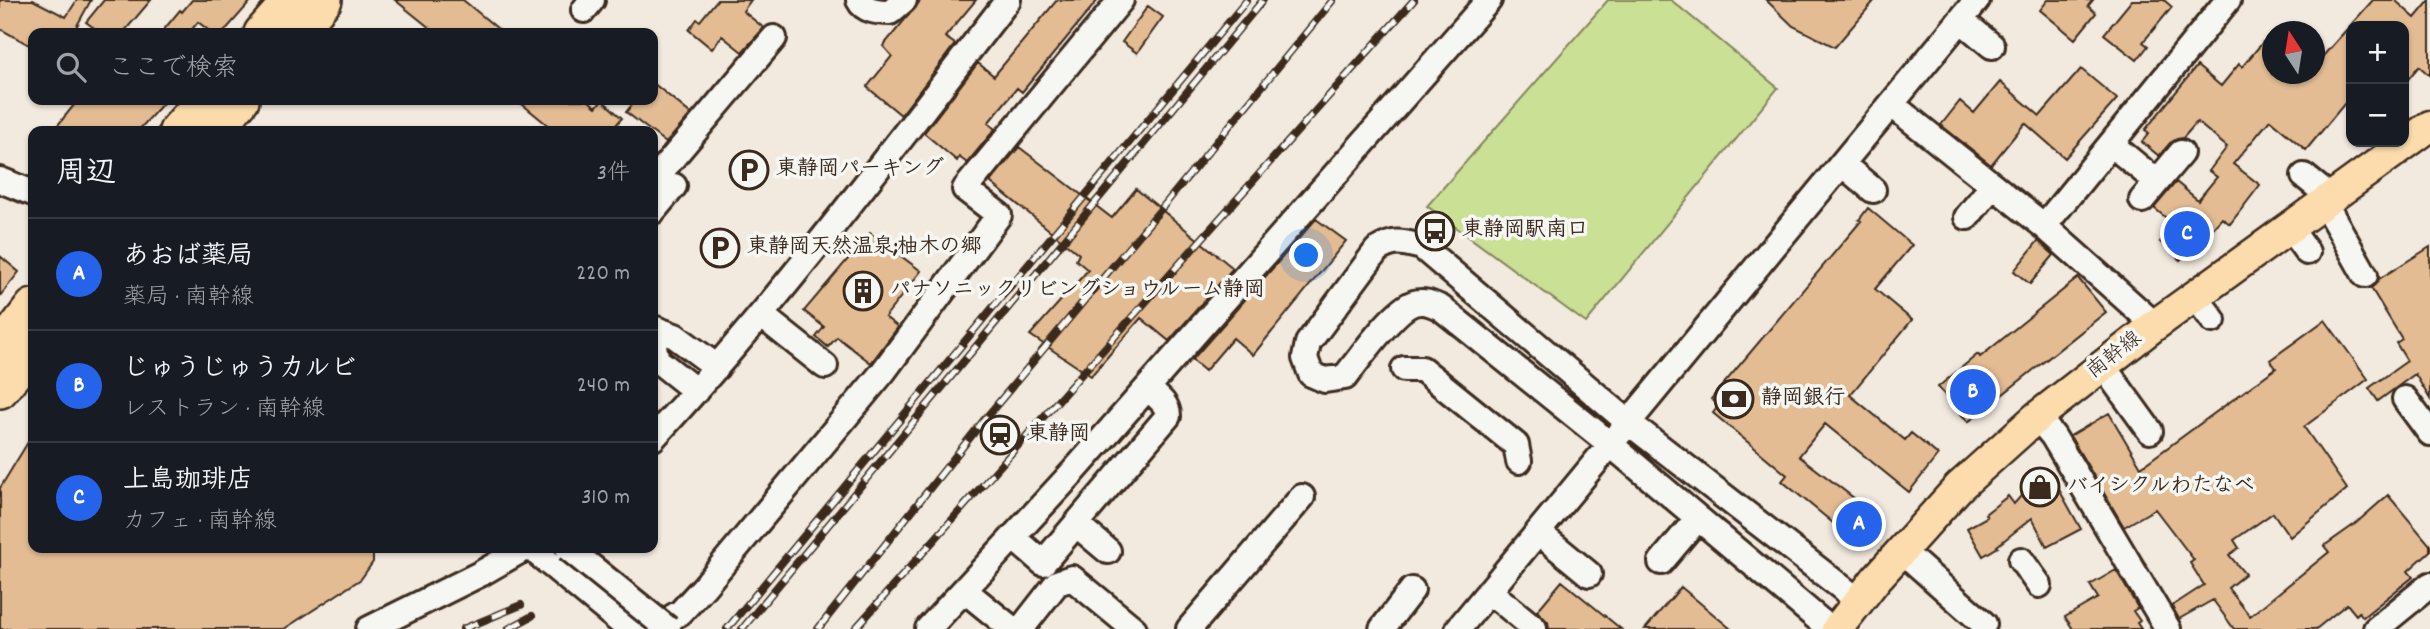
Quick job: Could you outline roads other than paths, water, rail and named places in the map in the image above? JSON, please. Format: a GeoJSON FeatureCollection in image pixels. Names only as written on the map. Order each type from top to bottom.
{"type":"FeatureCollection","features":[{"type":"Feature","properties":{"kind":"highway"},"geometry":{"type":"LineString","coordinates":[[267,28],[286,10],[324,0]]}},
{"type":"Feature","properties":{"kind":"highway"},"geometry":{"type":"LineString","coordinates":[[181,126],[200,105]]}},
{"type":"Feature","properties":{"kind":"highway"},"geometry":{"type":"LineString","coordinates":[[219,126],[237,105]]}},
{"type":"Feature","properties":{"kind":"highway"},"geometry":{"type":"LineString","coordinates":[[0,350],[28,314]]}},
{"type":"Feature","properties":{"kind":"highway"},"geometry":{"type":"LineString","coordinates":[[0,390],[28,356]]}},
{"type":"Feature","properties":{"kind":"main road","name":"南幹線"},"geometry":{"type":"LineString","coordinates":[[1836,629],[1959,487],[2037,417],[2155,325],[2430,126]]}},
{"type":"Feature","properties":{"kind":"street"},"geometry":{"type":"LineString","coordinates":[[859,0],[861,5],[875,12],[890,12],[904,0]]}},
{"type":"Feature","properties":{"kind":"street"},"geometry":{"type":"LineString","coordinates":[[658,433],[761,314],[850,205],[1008,0]]}},
{"type":"Feature","properties":{"kind":"street"},"geometry":{"type":"LineString","coordinates":[[653,629],[681,612],[703,588],[883,372],[999,215],[965,189],[1121,0]]}},
{"type":"Feature","properties":{"kind":"street"},"geometry":{"type":"LineString","coordinates":[[928,629],[1147,388],[1489,0]]}},
{"type":"Feature","properties":{"kind":"street"},"geometry":{"type":"LineString","coordinates":[[1458,629],[1977,0]]}},
{"type":"Feature","properties":{"kind":"street"},"geometry":{"type":"LineString","coordinates":[[2044,226],[2080,192],[2111,144],[2228,0]]}},
{"type":"Feature","properties":{"kind":"street"},"geometry":{"type":"LineString","coordinates":[[1961,20],[1992,47]]}},
{"type":"Feature","properties":{"kind":"street"},"geometry":{"type":"LineString","coordinates":[[658,199],[666,180],[774,38]]}},
{"type":"Feature","properties":{"kind":"street"},"geometry":{"type":"LineString","coordinates":[[1891,104],[2104,272],[2155,325]]}},
{"type":"Feature","properties":{"kind":"street"},"geometry":{"type":"LineString","coordinates":[[2111,144],[2150,191],[2181,153]]}},
{"type":"Feature","properties":{"kind":"street"},"geometry":{"type":"LineString","coordinates":[[1842,164],[1873,190]]}},
{"type":"Feature","properties":{"kind":"street"},"geometry":{"type":"LineString","coordinates":[[2304,176],[2327,200],[2365,275]]}},
{"type":"Feature","properties":{"kind":"street"},"geometry":{"type":"LineString","coordinates":[[0,180],[28,191]]}},
{"type":"Feature","properties":{"kind":"street"},"geometry":{"type":"LineString","coordinates":[[1966,217],[2001,189]]}},
{"type":"Feature","properties":{"kind":"street"},"geometry":{"type":"LineString","coordinates":[[2289,227],[2307,252]]}},
{"type":"Feature","properties":{"kind":"street"},"geometry":{"type":"LineString","coordinates":[[1830,629],[1610,444],[1441,308],[1427,302],[1412,303],[1392,319],[1345,377],[1325,380],[1311,374],[1305,358],[1308,343],[1377,250],[1389,243],[1404,242],[1422,247],[1628,422],[1859,600]]}},
{"type":"Feature","properties":{"kind":"street"},"geometry":{"type":"LineString","coordinates":[[2195,296],[2213,320]]}},
{"type":"Feature","properties":{"kind":"street"},"geometry":{"type":"LineString","coordinates":[[761,314],[825,366]]}},
{"type":"Feature","properties":{"kind":"street"},"geometry":{"type":"LineString","coordinates":[[658,330],[675,336],[716,367]]}},
{"type":"Feature","properties":{"kind":"street"},"geometry":{"type":"LineString","coordinates":[[658,361],[696,391]]}},
{"type":"Feature","properties":{"kind":"street"},"geometry":{"type":"LineString","coordinates":[[2103,366],[2150,431]]}},
{"type":"Feature","properties":{"kind":"street"},"geometry":{"type":"LineString","coordinates":[[1404,369],[1422,369],[1451,391],[1516,445],[1519,461]]}},
{"type":"Feature","properties":{"kind":"street"},"geometry":{"type":"LineString","coordinates":[[1013,537],[1043,563],[1168,416],[1165,404],[1147,388]]}},
{"type":"Feature","properties":{"kind":"street"},"geometry":{"type":"LineString","coordinates":[[2405,399],[2430,433]]}},
{"type":"Feature","properties":{"kind":"street"},"geometry":{"type":"LineString","coordinates":[[2037,417],[2053,436],[2168,629]]}},
{"type":"Feature","properties":{"kind":"street"},"geometry":{"type":"LineString","coordinates":[[1189,629],[1302,497]]}},
{"type":"Feature","properties":{"kind":"street"},"geometry":{"type":"LineString","coordinates":[[1661,562],[1698,518]]}},
{"type":"Feature","properties":{"kind":"street"},"geometry":{"type":"LineString","coordinates":[[1076,524],[1108,551]]}},
{"type":"Feature","properties":{"kind":"street"},"geometry":{"type":"LineString","coordinates":[[1538,532],[1589,574]]}},
{"type":"Feature","properties":{"kind":"street"},"geometry":{"type":"LineString","coordinates":[[1902,551],[1984,624]]}},
{"type":"Feature","properties":{"kind":"street"},"geometry":{"type":"LineString","coordinates":[[369,629],[511,553]]}},
{"type":"Feature","properties":{"kind":"street"},"geometry":{"type":"LineString","coordinates":[[521,553],[629,629]]}},
{"type":"Feature","properties":{"kind":"street"},"geometry":{"type":"LineString","coordinates":[[574,553],[668,629]]}},
{"type":"Feature","properties":{"kind":"street"},"geometry":{"type":"LineString","coordinates":[[2021,560],[2039,585]]}},
{"type":"Feature","properties":{"kind":"street"},"geometry":{"type":"LineString","coordinates":[[1021,629],[1057,583],[1072,578],[1134,629]]}},
{"type":"Feature","properties":{"kind":"street"},"geometry":{"type":"LineString","coordinates":[[2376,629],[2414,609],[2430,585]]}},
{"type":"Feature","properties":{"kind":"street"},"geometry":{"type":"LineString","coordinates":[[964,590],[1012,629]]}},
{"type":"Feature","properties":{"kind":"street"},"geometry":{"type":"LineString","coordinates":[[1382,629],[1412,590]]}},
{"type":"Feature","properties":{"kind":"street"},"geometry":{"type":"LineString","coordinates":[[1489,591],[1534,628]]}},
{"type":"Feature","properties":{"kind":"railway"},"geometry":{"type":"LineString","coordinates":[[727,629],[1247,0]]}},
{"type":"Feature","properties":{"kind":"railway"},"geometry":{"type":"LineString","coordinates":[[742,629],[1263,0]]}},
{"type":"Feature","properties":{"kind":"railway"},"geometry":{"type":"LineString","coordinates":[[818,629],[984,420],[1333,0]]}},
{"type":"Feature","properties":{"kind":"railway"},"geometry":{"type":"LineString","coordinates":[[855,629],[1414,0]]}},
{"type":"Feature","properties":{"kind":"railway"},"geometry":{"type":"LineString","coordinates":[[463,629],[521,605]]}},
{"type":"Feature","properties":{"kind":"railway"},"geometry":{"type":"LineString","coordinates":[[508,629],[532,616]]}},
{"type":"Feature","properties":{"kind":"place","name":"東静岡パーキング"},"geometry":{"type":"Point","coordinates":[749,170]}},
{"type":"Feature","properties":{"kind":"place","name":"東静岡駅南口"},"geometry":{"type":"Point","coordinates":[1435,231]}},
{"type":"Feature","properties":{"kind":"place","name":"上島珈琲店"},"geometry":{"type":"Point","coordinates":[2187,234]}},
{"type":"Feature","properties":{"kind":"place","name":"東静岡天然温泉;柚木の郷"},"geometry":{"type":"Point","coordinates":[720,248]}},
{"type":"Feature","properties":{"kind":"place","name":"パナソニックリビングショウルーム静岡"},"geometry":{"type":"Point","coordinates":[863,291]}},
{"type":"Feature","properties":{"kind":"place","name":"じゅうじゅうカルビ"},"geometry":{"type":"Point","coordinates":[1973,392]}},
{"type":"Feature","properties":{"kind":"place","name":"静岡銀行"},"geometry":{"type":"Point","coordinates":[1734,399]}},
{"type":"Feature","properties":{"kind":"place","name":"東静岡"},"geometry":{"type":"Point","coordinates":[1000,435]}},
{"type":"Feature","properties":{"kind":"place","name":"バイシクルわたなべ"},"geometry":{"type":"Point","coordinates":[2040,487]}},
{"type":"Feature","properties":{"kind":"place","name":"あおば薬局"},"geometry":{"type":"Point","coordinates":[1859,524]}}]}
